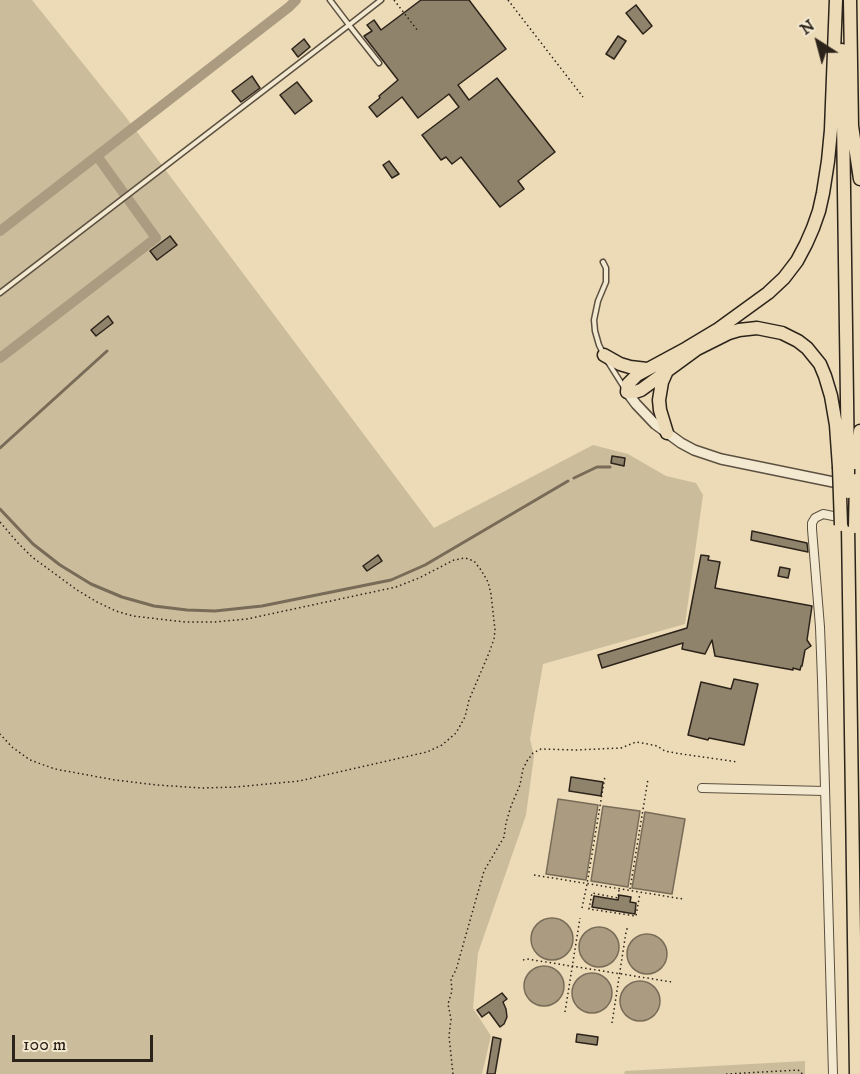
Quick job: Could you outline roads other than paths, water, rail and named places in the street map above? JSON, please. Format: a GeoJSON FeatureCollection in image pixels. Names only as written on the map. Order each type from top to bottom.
{"type":"FeatureCollection","features":[{"type":"Feature","properties":{"kind":"highway"},"geometry":{"type":"LineString","coordinates":[[836,0],[828,161],[819,211],[797,261],[784,278],[751,307],[707,336],[632,379],[628,384],[627,392],[635,393],[641,390],[697,350],[739,330],[765,329],[782,333],[807,348],[825,376],[848,469]]}},
{"type":"Feature","properties":{"kind":"highway"},"geometry":{"type":"LineString","coordinates":[[842,0],[848,469],[851,525],[850,682],[856,1074]]}},
{"type":"Feature","properties":{"kind":"highway"},"geometry":{"type":"LineString","coordinates":[[850,0],[852,126],[860,179]]}},
{"type":"Feature","properties":{"kind":"highway"},"geometry":{"type":"LineString","coordinates":[[604,355],[620,364],[649,369]]}},
{"type":"Feature","properties":{"kind":"highway"},"geometry":{"type":"LineString","coordinates":[[667,372],[662,382],[659,400],[667,434]]}},
{"type":"Feature","properties":{"kind":"highway"},"geometry":{"type":"LineString","coordinates":[[848,469],[860,431]]}},
{"type":"Feature","properties":{"kind":"highway"},"geometry":{"type":"LineString","coordinates":[[850,682],[846,661],[851,525]]}},
{"type":"Feature","properties":{"kind":"street"},"geometry":{"type":"LineString","coordinates":[[627,392],[645,414],[667,434],[694,450],[721,459],[860,487]]}},
{"type":"Feature","properties":{"kind":"street"},"geometry":{"type":"LineString","coordinates":[[833,1074],[820,627],[812,523],[815,518],[823,514],[851,525]]}},
{"type":"Feature","properties":{"kind":"street"},"geometry":{"type":"LineString","coordinates":[[702,788],[824,791]]}},
{"type":"Feature","properties":{"kind":"lane"},"geometry":{"type":"LineString","coordinates":[[330,0],[379,63]]}},
{"type":"Feature","properties":{"kind":"lane"},"geometry":{"type":"LineString","coordinates":[[0,293],[381,0]]}},
{"type":"Feature","properties":{"kind":"lane"},"geometry":{"type":"LineString","coordinates":[[603,262],[607,275],[594,320],[597,338],[604,355],[627,392]]}},
{"type":"Feature","properties":{"kind":"waterway"},"geometry":{"type":"LineString","coordinates":[[0,231],[296,0]]}},
{"type":"Feature","properties":{"kind":"waterway"},"geometry":{"type":"LineString","coordinates":[[0,358],[156,238],[97,156]]}},
{"type":"Feature","properties":{"kind":"waterway"},"geometry":{"type":"LineString","coordinates":[[0,448],[107,351]]}},
{"type":"Feature","properties":{"kind":"waterway"},"geometry":{"type":"LineString","coordinates":[[574,478],[597,467],[610,467]]}},
{"type":"Feature","properties":{"kind":"waterway"},"geometry":{"type":"LineString","coordinates":[[0,509],[33,544],[60,565],[91,584],[122,597],[154,606],[215,611],[262,606],[391,580],[425,565],[568,481]]}}]}
